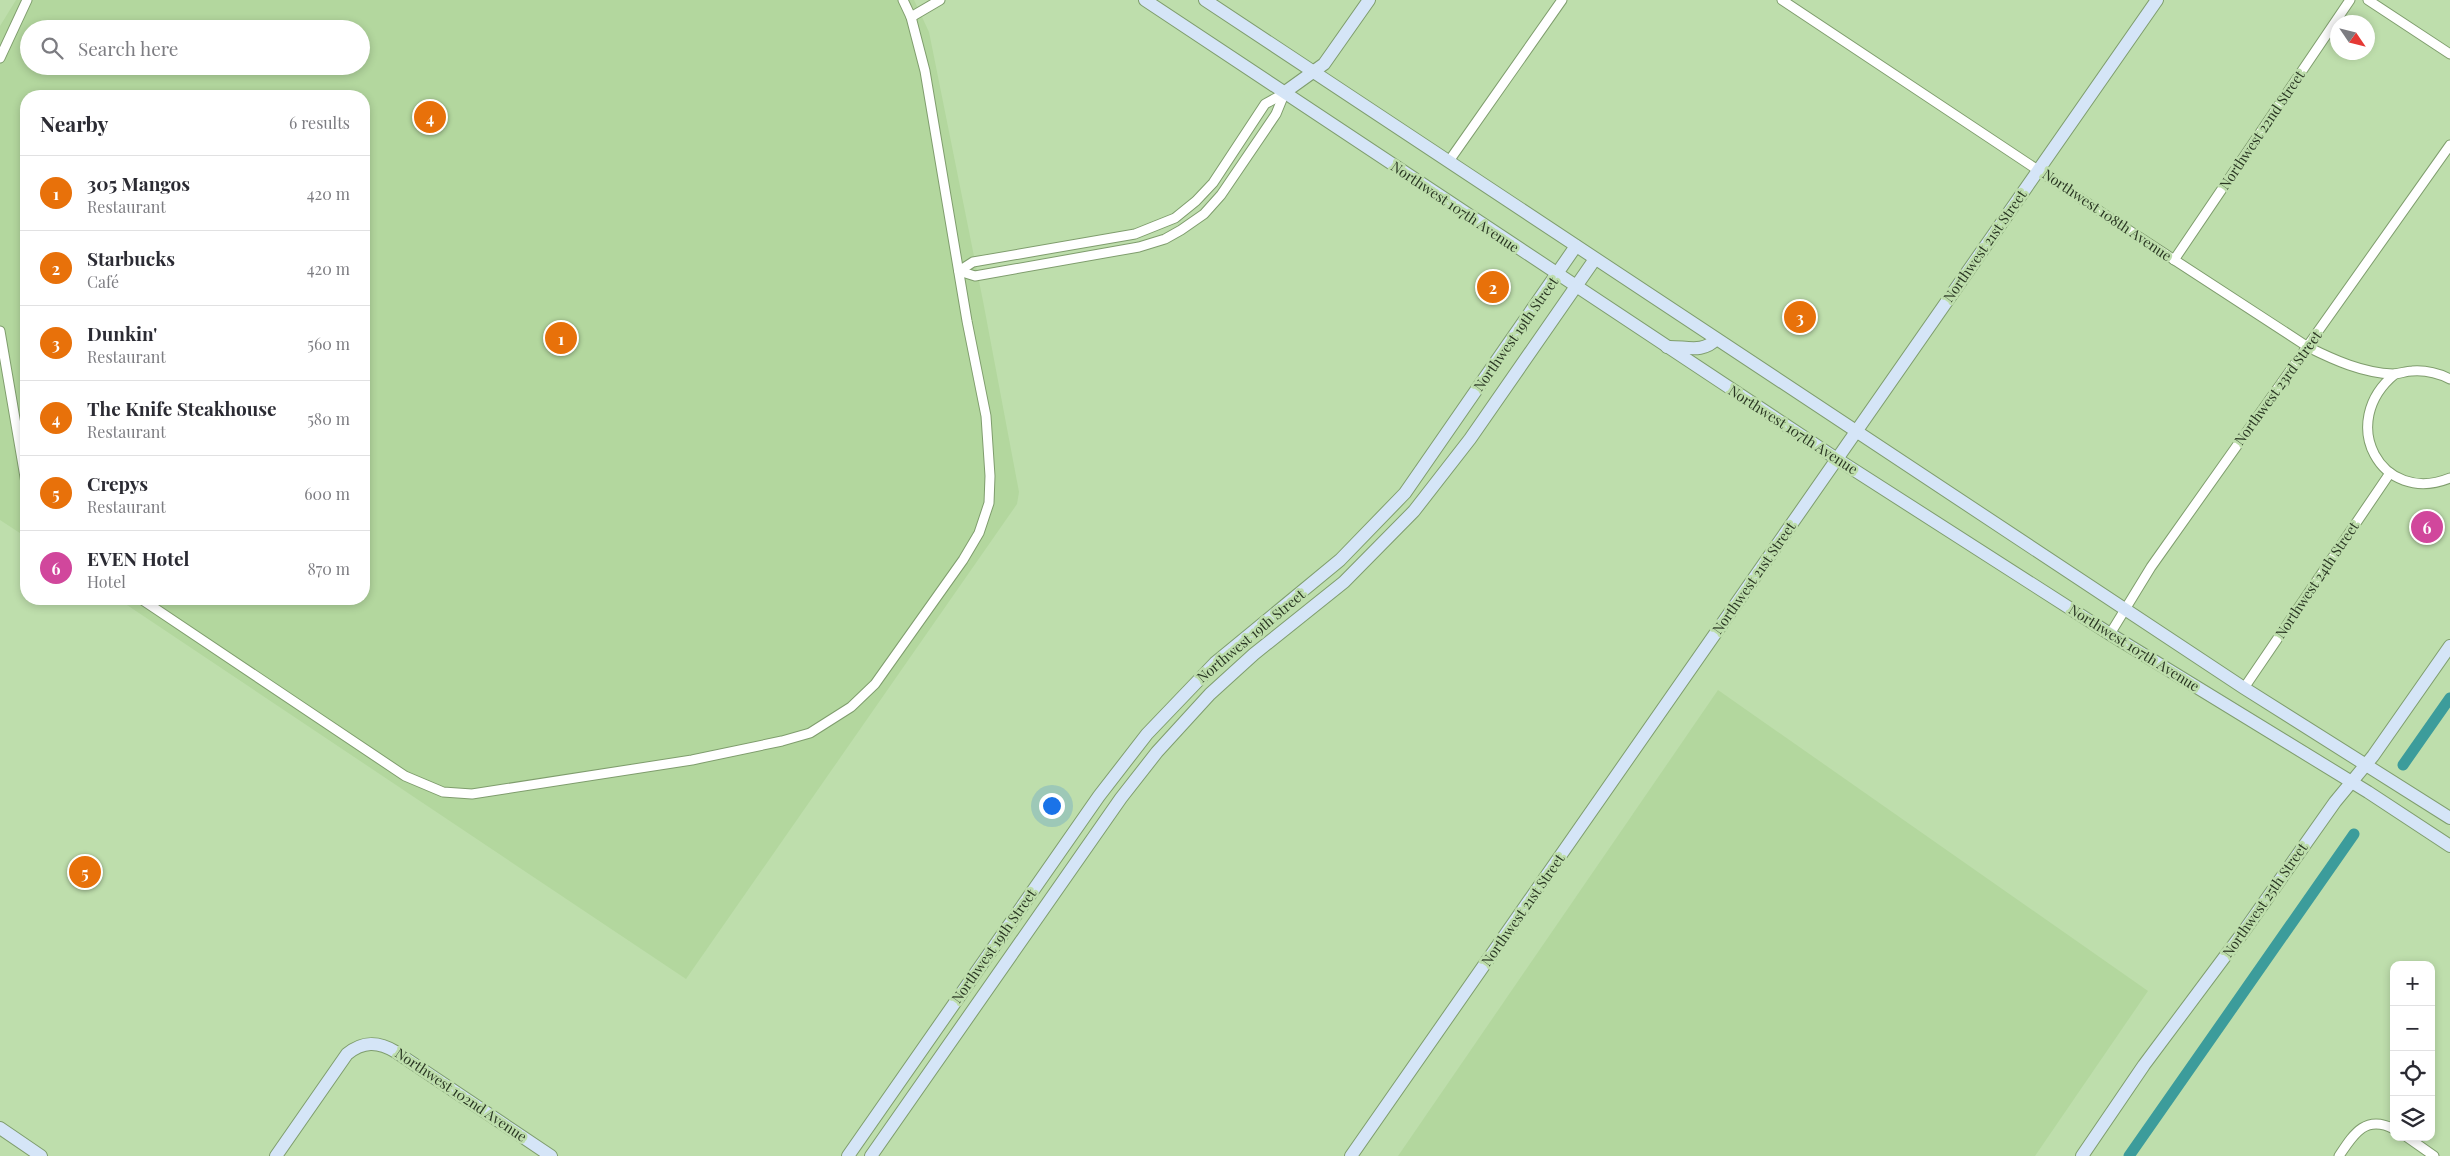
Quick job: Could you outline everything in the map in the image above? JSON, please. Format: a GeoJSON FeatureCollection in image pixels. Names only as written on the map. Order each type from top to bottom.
{"type":"FeatureCollection","features":[{"type":"Feature","properties":{"kind":"street"},"geometry":{"type":"LineString","coordinates":[[0,58],[27,0]]}},
{"type":"Feature","properties":{"kind":"street"},"geometry":{"type":"LineString","coordinates":[[911,17],[940,0]]}},
{"type":"Feature","properties":{"kind":"street","name":"Northwest 107th Avenue"},"geometry":{"type":"LineString","coordinates":[[1145,0],[1837,459],[2110,634],[2450,846]]}},
{"type":"Feature","properties":{"kind":"street","name":"Northwest 107th Avenue"},"geometry":{"type":"LineString","coordinates":[[1206,0],[2244,688],[2450,818]]}},
{"type":"Feature","properties":{"kind":"street"},"geometry":{"type":"LineString","coordinates":[[959,271],[973,262],[1135,234],[1175,218],[1196,201],[1213,183],[1265,104],[1315,73],[1324,64],[1369,0]]}},
{"type":"Feature","properties":{"kind":"street"},"geometry":{"type":"LineString","coordinates":[[1449,161],[1562,0]]}},
{"type":"Feature","properties":{"kind":"street","name":"Northwest 108th Avenue"},"geometry":{"type":"LineString","coordinates":[[1782,0],[2308,347],[2360,368],[2395,374],[2412,371],[2430,372],[2450,379]]}},
{"type":"Feature","properties":{"kind":"street","name":"Northwest 21st Street"},"geometry":{"type":"LineString","coordinates":[[1351,1156],[2157,0]]}},
{"type":"Feature","properties":{"kind":"street","name":"Northwest 22nd Street"},"geometry":{"type":"LineString","coordinates":[[2174,260],[2350,0]]}},
{"type":"Feature","properties":{"kind":"street"},"geometry":{"type":"LineString","coordinates":[[2368,0],[2450,54]]}},
{"type":"Feature","properties":{"kind":"street"},"geometry":{"type":"LineString","coordinates":[[149,605],[405,776],[443,792],[472,794],[692,760],[782,741],[810,733],[851,707],[875,684],[963,560],[979,533],[989,503],[990,476],[986,416],[925,71],[905,1]]}},
{"type":"Feature","properties":{"kind":"street"},"geometry":{"type":"LineString","coordinates":[[959,271],[976,276],[1120,252],[1151,244],[1173,235],[1204,214],[1221,195],[1276,114],[1285,92]]}},
{"type":"Feature","properties":{"kind":"street","name":"Northwest 23rd Street"},"geometry":{"type":"LineString","coordinates":[[2110,634],[2151,567],[2450,144]]}},
{"type":"Feature","properties":{"kind":"street","name":"Northwest 19th Street"},"geometry":{"type":"LineString","coordinates":[[848,1156],[1099,796],[1147,734],[1200,677],[1244,638],[1340,560],[1405,493],[1576,246]]}},
{"type":"Feature","properties":{"kind":"street","name":"Northwest 19th Street"},"geometry":{"type":"LineString","coordinates":[[871,1156],[1121,798],[1157,752],[1210,694],[1254,654],[1344,582],[1414,511],[1466,444],[1595,259]]}},
{"type":"Feature","properties":{"kind":"street"},"geometry":{"type":"LineString","coordinates":[[0,331],[20,448]]}},
{"type":"Feature","properties":{"kind":"street"},"geometry":{"type":"LineString","coordinates":[[1667,347],[1686,346],[1702,349],[1710,345],[1716,338]]}},
{"type":"Feature","properties":{"kind":"street"},"geometry":{"type":"LineString","coordinates":[[2395,374],[2377,392],[2367,416],[2369,442],[2377,459],[2390,473],[2414,483],[2434,483],[2450,478]]}},
{"type":"Feature","properties":{"kind":"street","name":"Northwest 24th Street"},"geometry":{"type":"LineString","coordinates":[[2244,688],[2390,473]]}},
{"type":"Feature","properties":{"kind":"street","name":"Northwest 25th Street"},"geometry":{"type":"LineString","coordinates":[[2082,1156],[2144,1065],[2350,782],[2365,765],[2450,646]]}},
{"type":"Feature","properties":{"kind":"street","name":"Northwest 102nd Avenue"},"geometry":{"type":"LineString","coordinates":[[276,1156],[347,1054],[354,1048],[367,1044],[379,1044],[390,1048],[551,1156]]}},
{"type":"Feature","properties":{"kind":"street"},"geometry":{"type":"LineString","coordinates":[[2338,1156],[2354,1134],[2369,1124],[2381,1124],[2390,1127]]}},
{"type":"Feature","properties":{"kind":"street"},"geometry":{"type":"LineString","coordinates":[[0,1128],[41,1156]]}},
{"type":"Feature","properties":{"kind":"street"},"geometry":{"type":"LineString","coordinates":[[2413,1141],[2434,1156]]}},
{"type":"Feature","properties":{"kind":"shaded area"},"geometry":{"type":"Polygon","coordinates":[[[16,0],[914,0],[929,32],[1019,492],[1017,504],[686,979],[127,605],[370,605],[370,90],[20,90],[20,533],[0,520],[0,26],[16,0]]]}},
{"type":"Feature","properties":{"kind":"shaded area"},"geometry":{"type":"Polygon","coordinates":[[[1718,690],[2148,991],[2035,1156],[1398,1156],[1718,690]]]}},
{"type":"Feature","properties":{"kind":"waterway"},"geometry":{"type":"LineString","coordinates":[[2403,765],[2450,698]]}},
{"type":"Feature","properties":{"kind":"waterway"},"geometry":{"type":"LineString","coordinates":[[2129,1156],[2354,834]]}},
{"type":"Feature","properties":{"kind":"place","name":"The Knife Steakhouse"},"geometry":{"type":"Point","coordinates":[430,117]}},
{"type":"Feature","properties":{"kind":"place","name":"Starbucks"},"geometry":{"type":"Point","coordinates":[1493,287]}},
{"type":"Feature","properties":{"kind":"place","name":"Dunkin'"},"geometry":{"type":"Point","coordinates":[1800,317]}},
{"type":"Feature","properties":{"kind":"place","name":"305 Mangos"},"geometry":{"type":"Point","coordinates":[561,338]}},
{"type":"Feature","properties":{"kind":"place","name":"EVEN Hotel"},"geometry":{"type":"Point","coordinates":[2427,527]}},
{"type":"Feature","properties":{"kind":"place","name":"Crepys"},"geometry":{"type":"Point","coordinates":[85,872]}}]}
